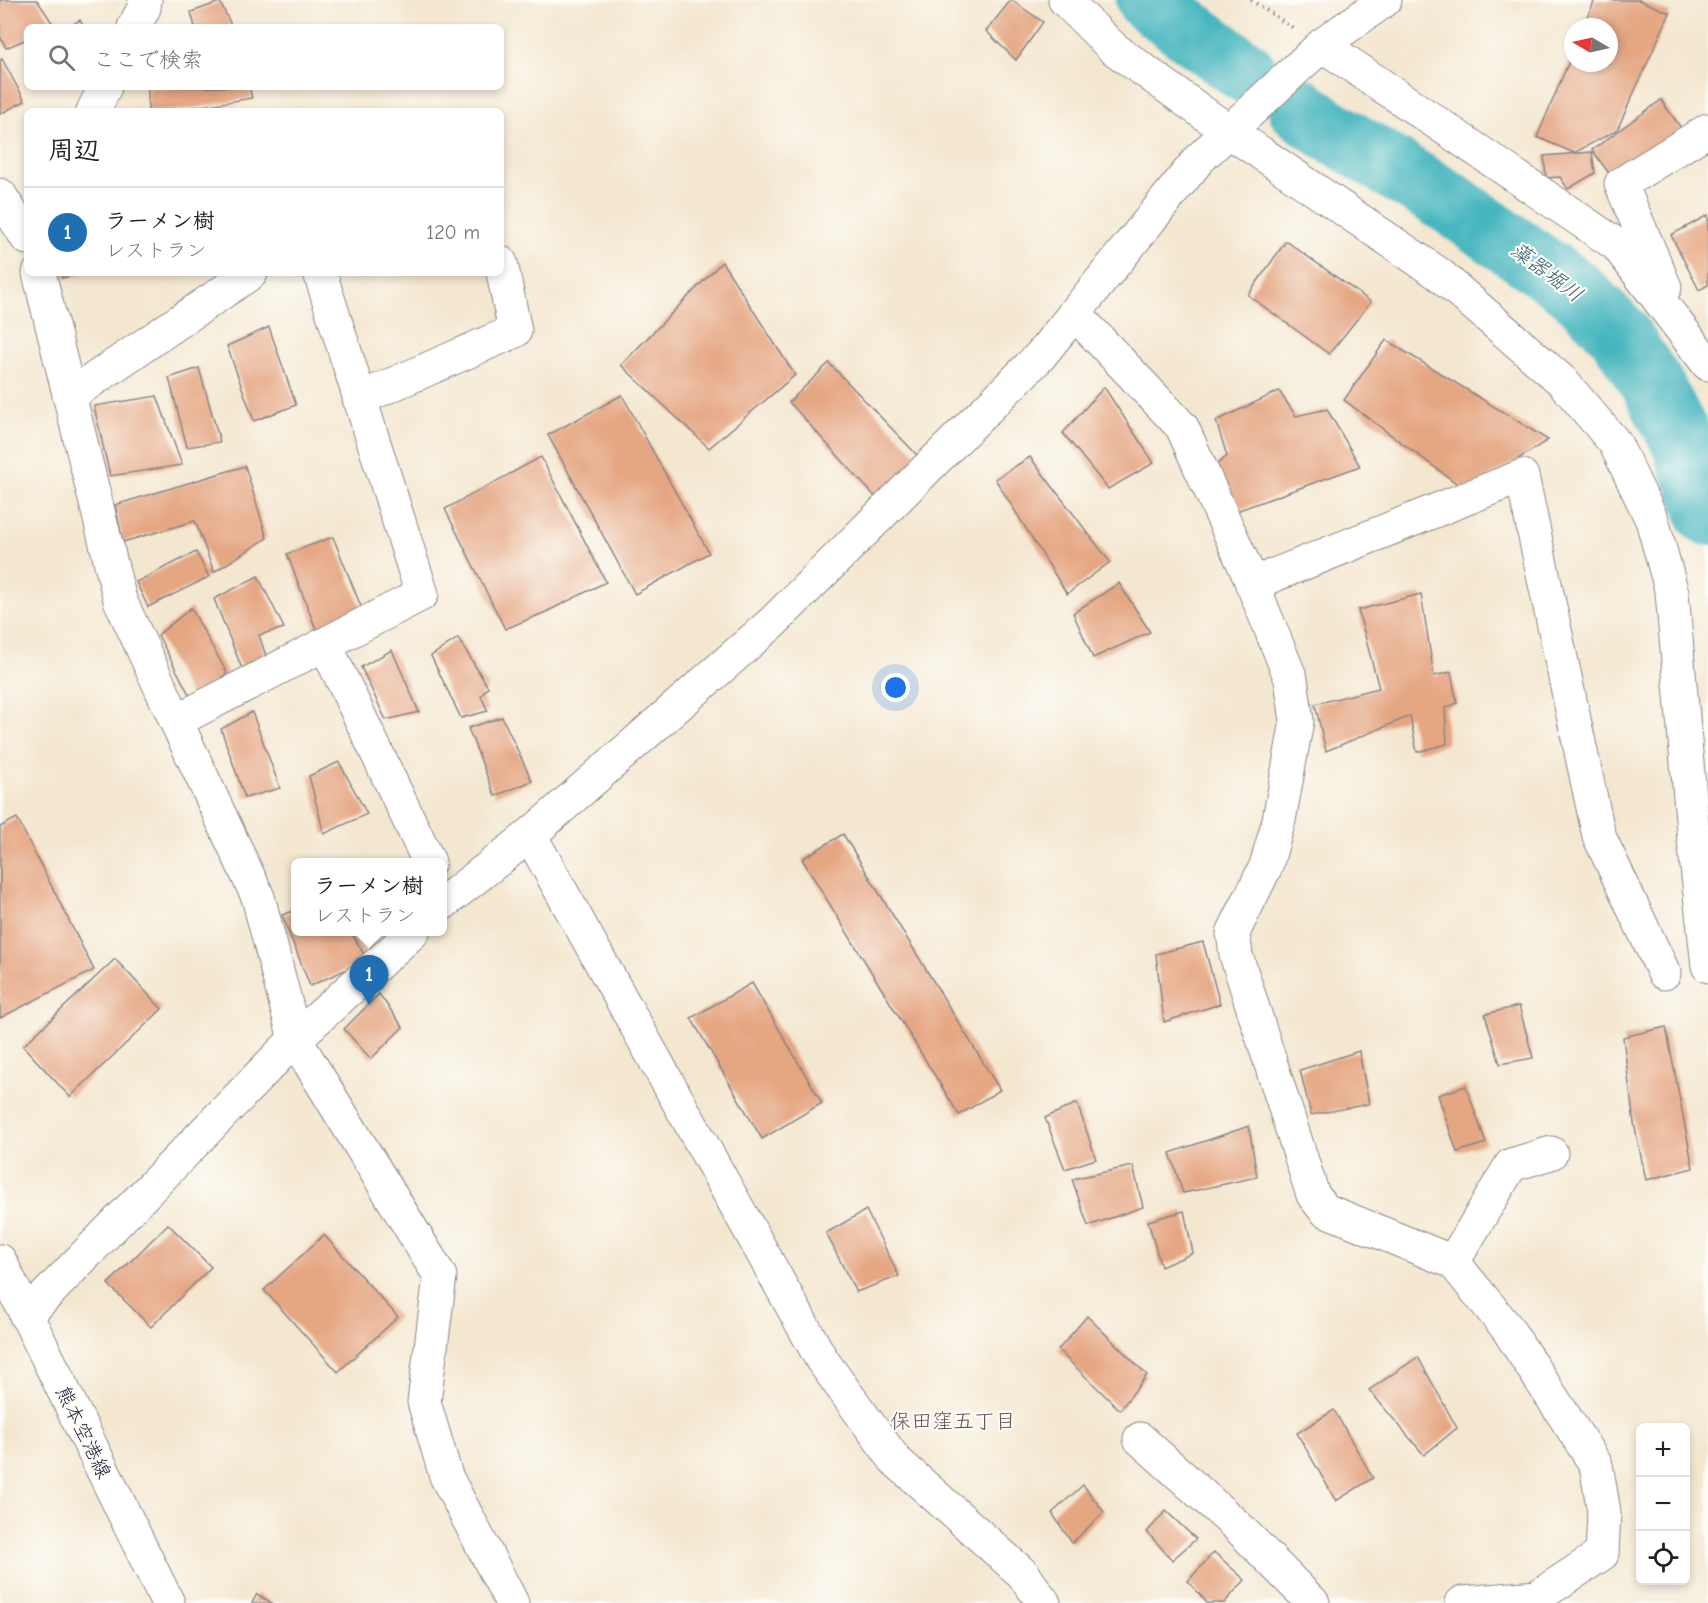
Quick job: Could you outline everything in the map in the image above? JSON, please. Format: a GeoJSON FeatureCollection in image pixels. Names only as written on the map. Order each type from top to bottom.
{"type":"FeatureCollection","features":[{"type":"Feature","properties":{"kind":"street"},"geometry":{"type":"LineString","coordinates":[[136,24],[145,0]]}},
{"type":"Feature","properties":{"kind":"street"},"geometry":{"type":"LineString","coordinates":[[1065,0],[1113,48],[1227,130],[1438,274],[1562,381],[1615,443],[1652,520],[1672,593],[1693,831],[1708,966]]}},
{"type":"Feature","properties":{"kind":"street"},"geometry":{"type":"LineString","coordinates":[[447,896],[530,836],[772,622],[1040,356],[1199,159],[1227,130],[1322,45],[1385,0]]}},
{"type":"Feature","properties":{"kind":"street"},"geometry":{"type":"LineString","coordinates":[[1322,45],[1617,245],[1708,364]]}},
{"type":"Feature","properties":{"kind":"street"},"geometry":{"type":"LineString","coordinates":[[94,108],[104,90]]}},
{"type":"Feature","properties":{"kind":"street"},"geometry":{"type":"LineString","coordinates":[[1684,333],[1620,184],[1708,130]]}},
{"type":"Feature","properties":{"kind":"street"},"geometry":{"type":"LineString","coordinates":[[0,195],[24,233]]}},
{"type":"Feature","properties":{"kind":"street"},"geometry":{"type":"LineString","coordinates":[[40,276],[120,600],[258,897],[295,1040],[440,1276],[424,1402],[446,1476],[512,1603]]}},
{"type":"Feature","properties":{"kind":"street"},"geometry":{"type":"LineString","coordinates":[[69,396],[247,276]]}},
{"type":"Feature","properties":{"kind":"street"},"geometry":{"type":"LineString","coordinates":[[176,721],[422,594],[321,276]]}},
{"type":"Feature","properties":{"kind":"street"},"geometry":{"type":"LineString","coordinates":[[359,399],[515,331],[504,276]]}},
{"type":"Feature","properties":{"kind":"street"},"geometry":{"type":"LineString","coordinates":[[1074,313],[1182,427],[1252,584],[1291,679],[1297,721],[1279,820],[1266,866],[1233,933],[1236,955],[1313,1195],[1325,1210],[1453,1262],[1507,1328],[1596,1465],[1604,1512],[1602,1554],[1537,1597],[1462,1603]]}},
{"type":"Feature","properties":{"kind":"street"},"geometry":{"type":"LineString","coordinates":[[1252,584],[1522,476],[1599,836],[1664,973]]}},
{"type":"Feature","properties":{"kind":"street"},"geometry":{"type":"LineString","coordinates":[[325,644],[427,858]]}},
{"type":"Feature","properties":{"kind":"street"},"geometry":{"type":"LineString","coordinates":[[530,836],[822,1360],[895,1460],[1023,1574],[1044,1603]]}},
{"type":"Feature","properties":{"kind":"street"},"geometry":{"type":"LineString","coordinates":[[26,1316],[295,1040],[409,936]]}},
{"type":"Feature","properties":{"kind":"street"},"geometry":{"type":"LineString","coordinates":[[1453,1262],[1511,1165],[1551,1153]]}},
{"type":"Feature","properties":{"kind":"street","name":"熊本空港線"},"geometry":{"type":"LineString","coordinates":[[0,1261],[168,1603]]}},
{"type":"Feature","properties":{"kind":"street"},"geometry":{"type":"LineString","coordinates":[[1140,1439],[1236,1525],[1313,1603]]}},
{"type":"Feature","properties":{"kind":"path"},"geometry":{"type":"LineString","coordinates":[[1251,0],[1322,45]]}},
{"type":"Feature","properties":{"kind":"building"},"geometry":{"type":"Polygon","coordinates":[[[0,0],[37,0],[53,24],[24,24],[24,40],[6,48],[0,36],[0,0]]]}},
{"type":"Feature","properties":{"kind":"building"},"geometry":{"type":"Polygon","coordinates":[[[1011,0],[1043,22],[1016,60],[986,31],[1011,0]]]}},
{"type":"Feature","properties":{"kind":"building"},"geometry":{"type":"Polygon","coordinates":[[[1595,0],[1639,0],[1670,13],[1617,130],[1574,153],[1537,137],[1565,72],[1618,72],[1618,18],[1587,18],[1595,0]]]}},
{"type":"Feature","properties":{"kind":"building"},"geometry":{"type":"Polygon","coordinates":[[[220,2],[231,24],[194,24],[191,12],[220,2]]]}},
{"type":"Feature","properties":{"kind":"building"},"geometry":{"type":"Polygon","coordinates":[[[2,59],[25,101],[0,114],[0,60],[2,59]]]}},
{"type":"Feature","properties":{"kind":"building"},"geometry":{"type":"Polygon","coordinates":[[[148,90],[250,90],[252,98],[191,108],[148,108],[148,90]]]}},
{"type":"Feature","properties":{"kind":"building"},"geometry":{"type":"Polygon","coordinates":[[[1661,100],[1682,129],[1611,176],[1592,150],[1661,100]]]}},
{"type":"Feature","properties":{"kind":"building"},"geometry":{"type":"Polygon","coordinates":[[[1592,152],[1595,173],[1568,189],[1560,177],[1546,178],[1544,156],[1592,152]]]}},
{"type":"Feature","properties":{"kind":"building"},"geometry":{"type":"Polygon","coordinates":[[[1708,215],[1708,285],[1699,290],[1671,235],[1708,215]]]}},
{"type":"Feature","properties":{"kind":"building"},"geometry":{"type":"Polygon","coordinates":[[[1286,241],[1371,302],[1329,354],[1248,295],[1286,241]]]}},
{"type":"Feature","properties":{"kind":"building"},"geometry":{"type":"Polygon","coordinates":[[[722,262],[795,375],[709,448],[621,365],[722,262]]]}},
{"type":"Feature","properties":{"kind":"building"},"geometry":{"type":"Polygon","coordinates":[[[269,327],[296,405],[254,421],[227,346],[269,327]]]}},
{"type":"Feature","properties":{"kind":"building"},"geometry":{"type":"Polygon","coordinates":[[[1386,340],[1548,440],[1467,491],[1344,400],[1386,340]]]}},
{"type":"Feature","properties":{"kind":"building"},"geometry":{"type":"Polygon","coordinates":[[[829,363],[919,457],[879,501],[789,402],[829,363]]]}},
{"type":"Feature","properties":{"kind":"building"},"geometry":{"type":"Polygon","coordinates":[[[199,368],[220,442],[187,447],[169,378],[199,368]]]}},
{"type":"Feature","properties":{"kind":"building"},"geometry":{"type":"Polygon","coordinates":[[[1104,387],[1154,463],[1108,489],[1063,433],[1104,387]]]}},
{"type":"Feature","properties":{"kind":"building"},"geometry":{"type":"Polygon","coordinates":[[[1279,391],[1296,416],[1327,409],[1360,466],[1231,513],[1213,468],[1227,456],[1216,421],[1279,391]]]}},
{"type":"Feature","properties":{"kind":"building"},"geometry":{"type":"Polygon","coordinates":[[[622,395],[709,553],[635,594],[548,435],[622,395]]]}},
{"type":"Feature","properties":{"kind":"building"},"geometry":{"type":"Polygon","coordinates":[[[157,396],[182,465],[110,476],[94,406],[157,396]]]}},
{"type":"Feature","properties":{"kind":"building"},"geometry":{"type":"Polygon","coordinates":[[[541,457],[606,582],[546,612],[505,629],[445,509],[541,457]]]}},
{"type":"Feature","properties":{"kind":"building"},"geometry":{"type":"Polygon","coordinates":[[[1030,457],[1110,562],[1067,594],[995,479],[1030,457]]]}},
{"type":"Feature","properties":{"kind":"building"},"geometry":{"type":"Polygon","coordinates":[[[245,466],[267,538],[214,572],[195,521],[123,542],[115,505],[245,466]]]}},
{"type":"Feature","properties":{"kind":"building"},"geometry":{"type":"Polygon","coordinates":[[[333,537],[364,614],[316,629],[287,554],[333,537]]]}},
{"type":"Feature","properties":{"kind":"building"},"geometry":{"type":"Polygon","coordinates":[[[196,552],[209,577],[148,607],[136,582],[196,552]]]}},
{"type":"Feature","properties":{"kind":"building"},"geometry":{"type":"Polygon","coordinates":[[[258,576],[284,628],[259,635],[267,659],[243,671],[214,599],[258,576]]]}},
{"type":"Feature","properties":{"kind":"building"},"geometry":{"type":"Polygon","coordinates":[[[1119,583],[1150,632],[1093,658],[1073,613],[1119,583]]]}},
{"type":"Feature","properties":{"kind":"building"},"geometry":{"type":"Polygon","coordinates":[[[1421,594],[1434,676],[1451,672],[1457,703],[1445,708],[1447,744],[1417,752],[1410,716],[1326,751],[1315,704],[1379,688],[1358,610],[1421,594]]]}},
{"type":"Feature","properties":{"kind":"building"},"geometry":{"type":"Polygon","coordinates":[[[191,608],[227,673],[208,689],[190,696],[158,635],[191,608]]]}},
{"type":"Feature","properties":{"kind":"building"},"geometry":{"type":"Polygon","coordinates":[[[458,638],[488,687],[481,696],[488,711],[461,718],[431,656],[458,638]]]}},
{"type":"Feature","properties":{"kind":"building"},"geometry":{"type":"Polygon","coordinates":[[[392,650],[419,712],[386,720],[361,667],[392,650]]]}},
{"type":"Feature","properties":{"kind":"building"},"geometry":{"type":"Polygon","coordinates":[[[252,712],[280,788],[245,798],[221,729],[252,712]]]}},
{"type":"Feature","properties":{"kind":"building"},"geometry":{"type":"Polygon","coordinates":[[[502,717],[532,781],[495,796],[468,728],[502,717]]]}},
{"type":"Feature","properties":{"kind":"building"},"geometry":{"type":"Polygon","coordinates":[[[339,762],[367,814],[324,834],[309,776],[339,762]]]}},
{"type":"Feature","properties":{"kind":"building"},"geometry":{"type":"Polygon","coordinates":[[[17,818],[94,970],[0,1018],[0,827],[17,818]]]}},
{"type":"Feature","properties":{"kind":"building"},"geometry":{"type":"Polygon","coordinates":[[[843,834],[1000,1090],[959,1115],[802,859],[843,834]]]}},
{"type":"Feature","properties":{"kind":"building"},"geometry":{"type":"Polygon","coordinates":[[[291,912],[291,936],[353,936],[367,960],[310,986],[282,915],[291,912]]]}},
{"type":"Feature","properties":{"kind":"building"},"geometry":{"type":"Polygon","coordinates":[[[1203,942],[1220,1004],[1164,1022],[1156,954],[1203,942]]]}},
{"type":"Feature","properties":{"kind":"building"},"geometry":{"type":"Polygon","coordinates":[[[115,959],[162,1009],[70,1097],[23,1046],[115,959]]]}},
{"type":"Feature","properties":{"kind":"building"},"geometry":{"type":"Polygon","coordinates":[[[752,983],[822,1103],[762,1139],[691,1018],[752,983]]]}},
{"type":"Feature","properties":{"kind":"building"},"geometry":{"type":"Polygon","coordinates":[[[379,994],[403,1027],[371,1059],[344,1029],[379,994]]]}},
{"type":"Feature","properties":{"kind":"building"},"geometry":{"type":"Polygon","coordinates":[[[1519,1006],[1533,1058],[1500,1064],[1485,1014],[1519,1006]]]}},
{"type":"Feature","properties":{"kind":"building"},"geometry":{"type":"Polygon","coordinates":[[[1666,1027],[1693,1168],[1646,1180],[1634,1123],[1623,1037],[1666,1027]]]}},
{"type":"Feature","properties":{"kind":"building"},"geometry":{"type":"Polygon","coordinates":[[[1359,1051],[1369,1104],[1311,1115],[1300,1070],[1359,1051]]]}},
{"type":"Feature","properties":{"kind":"building"},"geometry":{"type":"Polygon","coordinates":[[[1466,1086],[1486,1143],[1457,1152],[1438,1095],[1466,1086]]]}},
{"type":"Feature","properties":{"kind":"building"},"geometry":{"type":"Polygon","coordinates":[[[1077,1103],[1096,1159],[1065,1169],[1045,1118],[1077,1103]]]}},
{"type":"Feature","properties":{"kind":"building"},"geometry":{"type":"Polygon","coordinates":[[[1249,1126],[1257,1177],[1183,1193],[1170,1153],[1249,1126]]]}},
{"type":"Feature","properties":{"kind":"building"},"geometry":{"type":"Polygon","coordinates":[[[1133,1166],[1143,1207],[1088,1226],[1072,1179],[1133,1166]]]}},
{"type":"Feature","properties":{"kind":"building"},"geometry":{"type":"Polygon","coordinates":[[[866,1210],[899,1276],[856,1292],[826,1233],[866,1210]]]}},
{"type":"Feature","properties":{"kind":"building"},"geometry":{"type":"Polygon","coordinates":[[[1184,1211],[1193,1253],[1161,1267],[1148,1221],[1184,1211]]]}},
{"type":"Feature","properties":{"kind":"building"},"geometry":{"type":"Polygon","coordinates":[[[168,1224],[211,1267],[151,1327],[108,1284],[168,1224]]]}},
{"type":"Feature","properties":{"kind":"building"},"geometry":{"type":"Polygon","coordinates":[[[324,1235],[398,1317],[338,1372],[264,1290],[324,1235]]]}},
{"type":"Feature","properties":{"kind":"building"},"geometry":{"type":"Polygon","coordinates":[[[1087,1316],[1147,1375],[1120,1410],[1058,1350],[1087,1316]]]}},
{"type":"Feature","properties":{"kind":"building"},"geometry":{"type":"Polygon","coordinates":[[[1418,1357],[1457,1428],[1424,1455],[1369,1390],[1418,1357]]]}},
{"type":"Feature","properties":{"kind":"building"},"geometry":{"type":"Polygon","coordinates":[[[1334,1410],[1373,1478],[1336,1501],[1297,1433],[1334,1410]]]}},
{"type":"Feature","properties":{"kind":"building"},"geometry":{"type":"Polygon","coordinates":[[[1083,1485],[1104,1512],[1072,1543],[1052,1513],[1083,1485]]]}},
{"type":"Feature","properties":{"kind":"building"},"geometry":{"type":"Polygon","coordinates":[[[1166,1511],[1196,1539],[1172,1560],[1147,1532],[1166,1511]]]}},
{"type":"Feature","properties":{"kind":"building"},"geometry":{"type":"Polygon","coordinates":[[[1214,1552],[1245,1580],[1224,1603],[1207,1603],[1188,1581],[1214,1552]]]}},
{"type":"Feature","properties":{"kind":"building"},"geometry":{"type":"Polygon","coordinates":[[[257,1594],[272,1603],[252,1603],[257,1594]]]}},
{"type":"Feature","properties":{"kind":"waterway","name":"藻器堀川"},"geometry":{"type":"LineString","coordinates":[[1147,0],[1246,72]]}},
{"type":"Feature","properties":{"kind":"waterway","name":"藻器堀川"},"geometry":{"type":"LineString","coordinates":[[1299,108],[1325,127],[1450,203],[1574,289],[1618,332],[1652,384],[1682,441],[1708,514]]}},
{"type":"Feature","properties":{"kind":"place","name":"ラーメン樹"},"geometry":{"type":"Point","coordinates":[369,1005]}},
{"type":"Feature","properties":{"kind":"district","name":"保田窪五丁目"},"geometry":{"type":"Point","coordinates":[953,1421]}}]}
